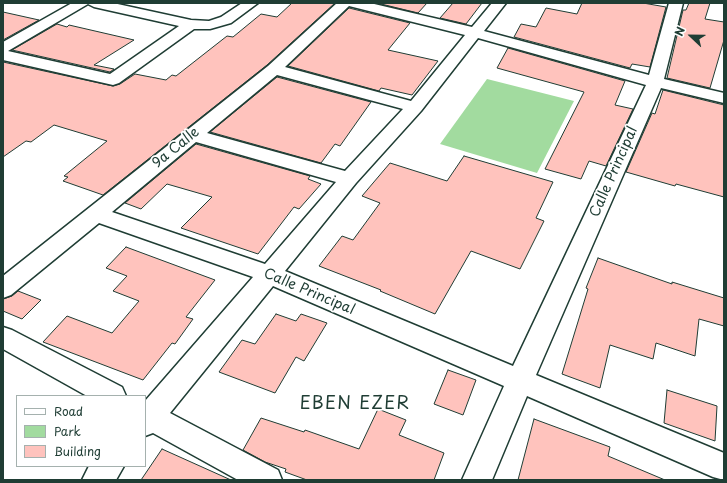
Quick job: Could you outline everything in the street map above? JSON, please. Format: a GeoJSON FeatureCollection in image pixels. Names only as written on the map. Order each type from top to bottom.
{"type":"FeatureCollection","features":[{"type":"Feature","properties":{"kind":"street"},"geometry":{"type":"LineString","coordinates":[[3,48],[82,3]]}},
{"type":"Feature","properties":{"kind":"street"},"geometry":{"type":"LineString","coordinates":[[94,3],[191,24],[210,25],[226,20],[251,3]]}},
{"type":"Feature","properties":{"kind":"street","name":"9a Calle"},"geometry":{"type":"LineString","coordinates":[[3,289],[274,69],[345,3]]}},
{"type":"Feature","properties":{"kind":"street"},"geometry":{"type":"LineString","coordinates":[[353,3],[476,33],[655,82],[724,98]]}},
{"type":"Feature","properties":{"kind":"street"},"geometry":{"type":"LineString","coordinates":[[267,480],[147,418],[349,178],[415,108],[499,3]]}},
{"type":"Feature","properties":{"kind":"street","name":"Calle Principal"},"geometry":{"type":"LineString","coordinates":[[477,480],[520,380],[655,82],[676,3]]}},
{"type":"Feature","properties":{"kind":"street"},"geometry":{"type":"LineString","coordinates":[[3,55],[113,80],[191,24]]}},
{"type":"Feature","properties":{"kind":"street"},"geometry":{"type":"LineString","coordinates":[[274,69],[415,108]]}},
{"type":"Feature","properties":{"kind":"street"},"geometry":{"type":"LineString","coordinates":[[193,135],[349,178]]}},
{"type":"Feature","properties":{"kind":"street","name":"Calle Principal"},"geometry":{"type":"LineString","coordinates":[[95,214],[269,274],[724,467]]}},
{"type":"Feature","properties":{"kind":"street"},"geometry":{"type":"LineString","coordinates":[[3,337],[110,395]]}},
{"type":"Feature","properties":{"kind":"street"},"geometry":{"type":"LineString","coordinates":[[97,480],[108,467]]}},
{"type":"Feature","properties":{"kind":"green space"},"geometry":{"type":"Polygon","coordinates":[[[487,79],[574,101],[537,173],[440,144],[487,79]]]}},
{"type":"Feature","properties":{"kind":"building"},"geometry":{"type":"Polygon","coordinates":[[[292,3],[335,3],[267,65],[103,195],[63,181],[68,177],[64,176],[107,141],[54,125],[31,142],[26,141],[3,157],[3,62],[113,86],[120,84],[135,74],[166,80],[172,75],[176,76],[227,36],[233,37],[261,14],[277,17],[292,3]]]}},
{"type":"Feature","properties":{"kind":"building"},"geometry":{"type":"Polygon","coordinates":[[[377,3],[427,3],[418,13],[377,3]]]}},
{"type":"Feature","properties":{"kind":"building"},"geometry":{"type":"Polygon","coordinates":[[[453,3],[482,3],[466,24],[440,18],[453,3]]]}},
{"type":"Feature","properties":{"kind":"building"},"geometry":{"type":"Polygon","coordinates":[[[582,3],[643,3],[666,7],[650,67],[632,64],[630,68],[514,37],[521,24],[536,27],[546,8],[577,14],[582,3]]]}},
{"type":"Feature","properties":{"kind":"building"},"geometry":{"type":"Polygon","coordinates":[[[689,3],[710,3],[705,19],[724,22],[724,40],[710,88],[667,78],[683,10],[686,10],[689,3]]]}},
{"type":"Feature","properties":{"kind":"building"},"geometry":{"type":"Polygon","coordinates":[[[349,8],[410,23],[388,50],[438,61],[412,95],[381,88],[379,91],[288,66],[349,8]]]}},
{"type":"Feature","properties":{"kind":"building"},"geometry":{"type":"Polygon","coordinates":[[[3,12],[39,20],[3,40],[3,12]]]}},
{"type":"Feature","properties":{"kind":"building"},"geometry":{"type":"Polygon","coordinates":[[[57,24],[67,27],[69,25],[134,40],[94,65],[114,69],[110,72],[12,50],[57,24]]]}},
{"type":"Feature","properties":{"kind":"building"},"geometry":{"type":"Polygon","coordinates":[[[508,48],[625,81],[615,105],[633,109],[606,166],[589,161],[581,179],[545,169],[584,92],[497,68],[508,48]]]}},
{"type":"Feature","properties":{"kind":"building"},"geometry":{"type":"Polygon","coordinates":[[[277,77],[371,102],[340,146],[335,144],[321,163],[210,132],[277,77]]]}},
{"type":"Feature","properties":{"kind":"building"},"geometry":{"type":"Polygon","coordinates":[[[663,90],[724,105],[724,197],[676,184],[675,186],[626,172],[652,113],[655,114],[663,90]]]}},
{"type":"Feature","properties":{"kind":"building"},"geometry":{"type":"Polygon","coordinates":[[[196,144],[310,176],[308,179],[321,184],[299,209],[294,207],[258,254],[181,228],[212,197],[167,184],[141,209],[125,203],[196,144]]]}},
{"type":"Feature","properties":{"kind":"building"},"geometry":{"type":"Polygon","coordinates":[[[464,156],[553,182],[536,218],[544,221],[520,269],[471,251],[435,314],[380,291],[381,290],[319,266],[342,236],[353,240],[380,203],[362,196],[390,163],[447,181],[464,156]]]}},
{"type":"Feature","properties":{"kind":"building"},"geometry":{"type":"Polygon","coordinates":[[[126,247],[215,280],[186,317],[193,319],[175,344],[172,343],[143,380],[43,342],[67,316],[112,333],[139,301],[113,291],[127,276],[106,268],[126,247]]]}},
{"type":"Feature","properties":{"kind":"building"},"geometry":{"type":"Polygon","coordinates":[[[598,258],[672,284],[672,282],[724,298],[724,326],[699,319],[695,356],[656,343],[653,359],[610,345],[600,388],[562,374],[588,289],[586,288],[598,258]]]}},
{"type":"Feature","properties":{"kind":"building"},"geometry":{"type":"Polygon","coordinates":[[[18,291],[41,300],[22,319],[3,311],[3,299],[12,296],[18,291]]]}},
{"type":"Feature","properties":{"kind":"building"},"geometry":{"type":"Polygon","coordinates":[[[276,314],[296,321],[301,314],[327,323],[304,361],[296,357],[275,393],[219,372],[242,340],[255,344],[276,314]]]}},
{"type":"Feature","properties":{"kind":"building"},"geometry":{"type":"Polygon","coordinates":[[[448,370],[476,380],[463,415],[434,404],[448,370]]]}},
{"type":"Feature","properties":{"kind":"building"},"geometry":{"type":"Polygon","coordinates":[[[667,390],[717,406],[715,441],[664,423],[667,390]]]}},
{"type":"Feature","properties":{"kind":"building"},"geometry":{"type":"Polygon","coordinates":[[[378,409],[406,420],[399,435],[444,453],[434,480],[307,480],[285,472],[286,469],[265,462],[243,450],[261,418],[304,432],[305,430],[359,449],[378,409]]]}},
{"type":"Feature","properties":{"kind":"building"},"geometry":{"type":"Polygon","coordinates":[[[534,419],[610,447],[608,456],[665,480],[518,480],[534,419]]]}},
{"type":"Feature","properties":{"kind":"building"},"geometry":{"type":"Polygon","coordinates":[[[162,449],[231,480],[141,480],[162,449]]]}},
{"type":"Feature","properties":{"kind":"district","name":"EBEN EZER"},"geometry":{"type":"Point","coordinates":[355,404]}}]}
